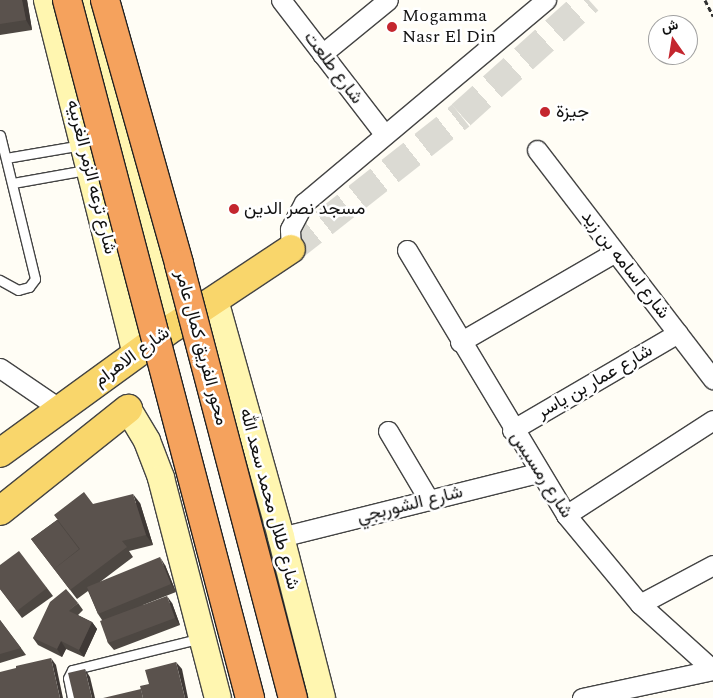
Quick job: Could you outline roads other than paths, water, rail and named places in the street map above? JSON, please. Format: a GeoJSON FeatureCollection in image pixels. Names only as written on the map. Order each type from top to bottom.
{"type":"FeatureCollection","features":[{"type":"Feature","properties":{"kind":"highway"},"geometry":{"type":"LineString","coordinates":[[67,0],[250,698]]}},
{"type":"Feature","properties":{"kind":"highway","name":"محور الفريق كمال عامر"},"geometry":{"type":"LineString","coordinates":[[105,0],[182,274],[293,698]]}},
{"type":"Feature","properties":{"kind":"main road","name":"شارع ترعه الزمر الغربيه"},"geometry":{"type":"LineString","coordinates":[[47,0],[88,170],[136,354]]}},
{"type":"Feature","properties":{"kind":"main road"},"geometry":{"type":"LineString","coordinates":[[89,0],[175,326]]}},
{"type":"Feature","properties":{"kind":"main road"},"geometry":{"type":"LineString","coordinates":[[82,145],[124,131]]}},
{"type":"Feature","properties":{"kind":"main road","name":"شارع الاهرام"},"geometry":{"type":"LineString","coordinates":[[0,452],[175,326],[291,249]]}},
{"type":"Feature","properties":{"kind":"main road","name":"شارع طلال محمد سعد الله"},"geometry":{"type":"LineString","coordinates":[[215,300],[281,537],[322,698]]}},
{"type":"Feature","properties":{"kind":"main road"},"geometry":{"type":"LineString","coordinates":[[5,503],[128,409],[147,441],[161,478],[218,698]]}},
{"type":"Feature","properties":{"kind":"street","name":"شارع طلعت"},"geometry":{"type":"LineString","coordinates":[[281,0],[385,135]]}},
{"type":"Feature","properties":{"kind":"street"},"geometry":{"type":"LineString","coordinates":[[322,54],[388,0]]}},
{"type":"Feature","properties":{"kind":"street"},"geometry":{"type":"LineString","coordinates":[[291,249],[293,219],[304,202],[546,0]]}},
{"type":"Feature","properties":{"kind":"street","name":"شارع اسامه بن زيد"},"geometry":{"type":"LineString","coordinates":[[537,150],[713,379]]}},
{"type":"Feature","properties":{"kind":"street","name":"شارع رمسيس"},"geometry":{"type":"LineString","coordinates":[[407,250],[512,430],[566,515],[640,604],[713,670]]}},
{"type":"Feature","properties":{"kind":"street"},"geometry":{"type":"LineString","coordinates":[[460,342],[615,252]]}},
{"type":"Feature","properties":{"kind":"street","name":"شارع عمار بن ياسر"},"geometry":{"type":"LineString","coordinates":[[512,430],[678,333]]}},
{"type":"Feature","properties":{"kind":"street"},"geometry":{"type":"LineString","coordinates":[[0,368],[60,409]]}},
{"type":"Feature","properties":{"kind":"street"},"geometry":{"type":"LineString","coordinates":[[566,515],[713,420]]}},
{"type":"Feature","properties":{"kind":"street"},"geometry":{"type":"LineString","coordinates":[[388,431],[429,500]]}},
{"type":"Feature","properties":{"kind":"street","name":"شارع الشوربجي"},"geometry":{"type":"LineString","coordinates":[[281,537],[538,473]]}},
{"type":"Feature","properties":{"kind":"street"},"geometry":{"type":"LineString","coordinates":[[640,604],[713,565]]}},
{"type":"Feature","properties":{"kind":"street"},"geometry":{"type":"LineString","coordinates":[[582,698],[713,670]]}},
{"type":"Feature","properties":{"kind":"lane"},"geometry":{"type":"LineString","coordinates":[[0,135],[35,279],[28,287],[18,290],[0,280]]}},
{"type":"Feature","properties":{"kind":"lane"},"geometry":{"type":"LineString","coordinates":[[6,158],[82,145]]}},
{"type":"Feature","properties":{"kind":"lane"},"geometry":{"type":"LineString","coordinates":[[13,183],[88,170]]}},
{"type":"Feature","properties":{"kind":"lane"},"geometry":{"type":"LineString","coordinates":[[72,698],[68,675],[75,669],[203,638]]}},
{"type":"Feature","properties":{"kind":"tunnel"},"geometry":{"type":"LineString","coordinates":[[291,249],[461,115],[589,0]]}},
{"type":"Feature","properties":{"kind":"place","name":"Mogamma Nasr El Din"},"geometry":{"type":"Point","coordinates":[392,27]}},
{"type":"Feature","properties":{"kind":"place","name":"جيزة"},"geometry":{"type":"Point","coordinates":[545,112]}},
{"type":"Feature","properties":{"kind":"place","name":"مسجد نصر الدين"},"geometry":{"type":"Point","coordinates":[234,209]}}]}
